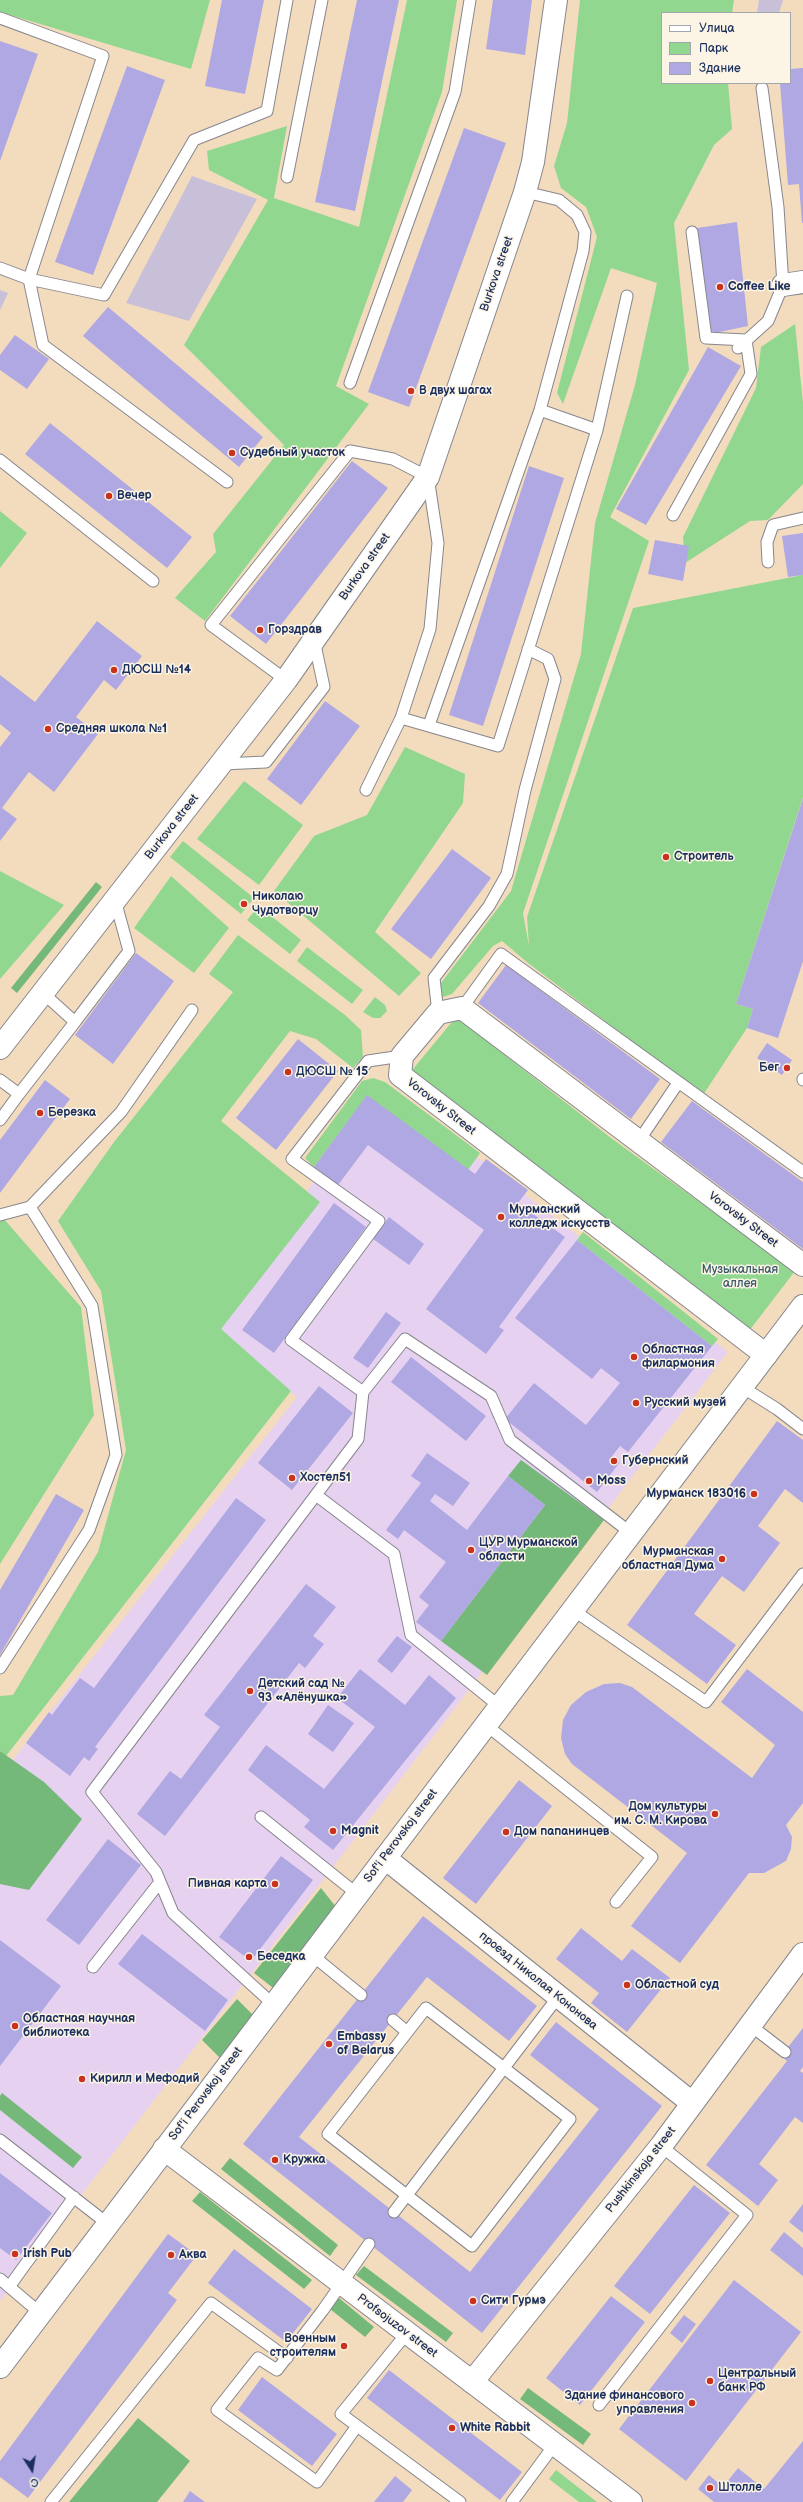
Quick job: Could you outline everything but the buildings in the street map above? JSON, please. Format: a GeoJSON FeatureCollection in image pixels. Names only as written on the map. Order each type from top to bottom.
{"type":"FeatureCollection","features":[{"type":"Feature","properties":{"kind":"street","name":"Burkova street"},"geometry":{"type":"LineString","coordinates":[[0,1048],[286,680],[428,477],[525,192],[533,162],[556,0]]}},
{"type":"Feature","properties":{"kind":"street"},"geometry":{"type":"LineString","coordinates":[[462,1008],[438,1013],[402,1056],[400,1076],[766,1355]]}},
{"type":"Feature","properties":{"kind":"street","name":"Vorovsky Street"},"geometry":{"type":"LineString","coordinates":[[462,1008],[803,1265]]}},
{"type":"Feature","properties":{"kind":"street","name":"Sof'i Perovskoj street"},"geometry":{"type":"LineString","coordinates":[[0,2366],[766,1355],[800,1315]]}},
{"type":"Feature","properties":{"kind":"street","name":"проезд Николая Кононова"},"geometry":{"type":"LineString","coordinates":[[385,1858],[692,2104]]}},
{"type":"Feature","properties":{"kind":"street","name":"Pushkinskaja street"},"geometry":{"type":"LineString","coordinates":[[472,2382],[661,2146],[803,1954]]}},
{"type":"Feature","properties":{"kind":"street","name":"Profsojuzov street"},"geometry":{"type":"LineString","coordinates":[[164,2149],[631,2502]]}},
{"type":"Feature","properties":{"kind":"lane"},"geometry":{"type":"LineString","coordinates":[[0,268],[29,279],[104,294],[194,140],[267,111],[287,0]]}},
{"type":"Feature","properties":{"kind":"lane"},"geometry":{"type":"LineString","coordinates":[[287,177],[322,0]]}},
{"type":"Feature","properties":{"kind":"lane"},"geometry":{"type":"LineString","coordinates":[[350,383],[455,92],[470,0]]}},
{"type":"Feature","properties":{"kind":"lane"},"geometry":{"type":"LineString","coordinates":[[0,18],[103,56],[29,279],[43,345],[226,482]]}},
{"type":"Feature","properties":{"kind":"lane"},"geometry":{"type":"LineString","coordinates":[[738,348],[768,321],[793,283],[778,207],[762,88]]}},
{"type":"Feature","properties":{"kind":"lane"},"geometry":{"type":"LineString","coordinates":[[429,725],[540,410],[561,338],[583,251],[586,232],[577,215],[559,200],[525,192]]}},
{"type":"Feature","properties":{"kind":"lane"},"geometry":{"type":"LineString","coordinates":[[692,232],[706,338],[746,340]]}},
{"type":"Feature","properties":{"kind":"lane"},"geometry":{"type":"LineString","coordinates":[[401,718],[498,746],[597,430],[627,296]]}},
{"type":"Feature","properties":{"kind":"lane"},"geometry":{"type":"LineString","coordinates":[[673,515],[750,374],[746,340]]}},
{"type":"Feature","properties":{"kind":"lane"},"geometry":{"type":"LineString","coordinates":[[540,410],[597,430]]}},
{"type":"Feature","properties":{"kind":"lane"},"geometry":{"type":"LineString","coordinates":[[286,680],[212,625],[350,451],[394,459],[428,477],[438,543],[430,629],[401,718],[366,790]]}},
{"type":"Feature","properties":{"kind":"lane"},"geometry":{"type":"LineString","coordinates":[[0,460],[152,581]]}},
{"type":"Feature","properties":{"kind":"lane"},"geometry":{"type":"LineString","coordinates":[[768,562],[767,542],[773,525],[803,518]]}},
{"type":"Feature","properties":{"kind":"lane"},"geometry":{"type":"LineString","coordinates":[[221,764],[266,762],[324,687],[314,640]]}},
{"type":"Feature","properties":{"kind":"lane"},"geometry":{"type":"LineString","coordinates":[[438,1013],[434,978],[490,906],[507,874],[525,790],[555,679],[548,659],[528,649]]}},
{"type":"Feature","properties":{"kind":"lane"},"geometry":{"type":"LineString","coordinates":[[0,1120],[129,951],[115,900]]}},
{"type":"Feature","properties":{"kind":"lane"},"geometry":{"type":"LineString","coordinates":[[462,1008],[501,954],[803,1172]]}},
{"type":"Feature","properties":{"kind":"lane"},"geometry":{"type":"LineString","coordinates":[[43,993],[75,1022]]}},
{"type":"Feature","properties":{"kind":"lane"},"geometry":{"type":"LineString","coordinates":[[0,1215],[30,1206],[121,1112],[192,1010]]}},
{"type":"Feature","properties":{"kind":"lane"},"geometry":{"type":"LineString","coordinates":[[363,1392],[291,1340],[379,1221],[292,1159],[368,1061],[402,1056]]}},
{"type":"Feature","properties":{"kind":"lane"},"geometry":{"type":"LineString","coordinates":[[0,1080],[20,1094]]}},
{"type":"Feature","properties":{"kind":"lane"},"geometry":{"type":"LineString","coordinates":[[638,1142],[678,1083]]}},
{"type":"Feature","properties":{"kind":"lane"},"geometry":{"type":"LineString","coordinates":[[0,1668],[89,1530],[116,1455],[92,1306],[30,1206]]}},
{"type":"Feature","properties":{"kind":"lane"},"geometry":{"type":"LineString","coordinates":[[274,2004],[173,1913],[156,1872],[92,1792],[358,1439],[363,1392],[405,1339],[491,1396],[510,1440],[631,1533]]}},
{"type":"Feature","properties":{"kind":"lane"},"geometry":{"type":"LineString","coordinates":[[742,1387],[777,1409],[803,1429]]}},
{"type":"Feature","properties":{"kind":"lane"},"geometry":{"type":"LineString","coordinates":[[316,1495],[394,1554],[411,1635],[500,1706]]}},
{"type":"Feature","properties":{"kind":"lane"},"geometry":{"type":"LineString","coordinates":[[573,1610],[706,1702],[803,1574]]}},
{"type":"Feature","properties":{"kind":"lane"},"geometry":{"type":"LineString","coordinates":[[486,1725],[652,1857],[616,1902]]}},
{"type":"Feature","properties":{"kind":"lane"},"geometry":{"type":"LineString","coordinates":[[261,1817],[357,1894]]}},
{"type":"Feature","properties":{"kind":"lane"},"geometry":{"type":"LineString","coordinates":[[93,1967],[160,1882]]}},
{"type":"Feature","properties":{"kind":"lane"},"geometry":{"type":"LineString","coordinates":[[312,1955],[361,1995]]}},
{"type":"Feature","properties":{"kind":"lane"},"geometry":{"type":"LineString","coordinates":[[394,2212],[558,1997]]}},
{"type":"Feature","properties":{"kind":"lane"},"geometry":{"type":"LineString","coordinates":[[426,2008],[504,2068],[570,2119],[472,2246],[328,2134],[426,2008]]}},
{"type":"Feature","properties":{"kind":"lane"},"geometry":{"type":"LineString","coordinates":[[393,2020],[407,2032]]}},
{"type":"Feature","properties":{"kind":"lane"},"geometry":{"type":"LineString","coordinates":[[750,2025],[784,2052]]}},
{"type":"Feature","properties":{"kind":"lane"},"geometry":{"type":"LineString","coordinates":[[0,2140],[108,2224]]}},
{"type":"Feature","properties":{"kind":"lane"},"geometry":{"type":"LineString","coordinates":[[599,2406],[747,2215],[661,2146]]}},
{"type":"Feature","properties":{"kind":"lane"},"geometry":{"type":"LineString","coordinates":[[9,2287],[74,2197]]}},
{"type":"Feature","properties":{"kind":"lane"},"geometry":{"type":"LineString","coordinates":[[357,2426],[317,2482],[217,2410],[258,2358],[277,2370],[369,2244]]}},
{"type":"Feature","properties":{"kind":"lane"},"geometry":{"type":"LineString","coordinates":[[0,2279],[40,2314]]}},
{"type":"Feature","properties":{"kind":"lane"},"geometry":{"type":"LineString","coordinates":[[51,2502],[211,2303],[287,2358]]}},
{"type":"Feature","properties":{"kind":"lane"},"geometry":{"type":"LineString","coordinates":[[407,2333],[341,2414],[460,2502]]}},
{"type":"Feature","properties":{"kind":"lane"},"geometry":{"type":"LineString","coordinates":[[512,2502],[555,2444]]}},
{"type":"Feature","properties":{"kind":"shaded area"},"geometry":{"type":"Polygon","coordinates":[[[759,0],[783,0],[779,12],[757,12],[759,0]]]}},
{"type":"Feature","properties":{"kind":"shaded area"},"geometry":{"type":"Polygon","coordinates":[[[192,176],[257,199],[189,321],[126,303],[192,176]]]}},
{"type":"Feature","properties":{"kind":"shaded area"},"geometry":{"type":"Polygon","coordinates":[[[0,290],[8,293],[0,310],[0,290]]]}},
{"type":"Feature","properties":{"kind":"shaded area"},"geometry":{"type":"Polygon","coordinates":[[[380,1082],[728,1352],[0,2301],[0,1776],[297,1397],[214,1332],[380,1082]]]}},
{"type":"Feature","properties":{"kind":"green space"},"geometry":{"type":"Polygon","coordinates":[[[0,0],[210,0],[191,69],[0,12],[0,0]]]}},
{"type":"Feature","properties":{"kind":"green space"},"geometry":{"type":"Polygon","coordinates":[[[407,0],[457,0],[442,92],[336,386],[369,404],[205,621],[175,598],[216,552],[213,534],[284,445],[184,345],[268,200],[209,170],[207,151],[287,126],[274,198],[359,227],[407,0]]]}},
{"type":"Feature","properties":{"kind":"green space","name":"Строитель"},"geometry":{"type":"Polygon","coordinates":[[[580,0],[734,0],[732,12],[661,12],[661,84],[728,84],[732,129],[714,145],[674,223],[689,370],[610,517],[649,541],[523,913],[529,946],[527,917],[633,608],[803,575],[803,797],[736,1004],[753,1009],[747,1028],[703,1095],[528,963],[502,941],[493,946],[452,994],[443,997],[439,991],[441,983],[511,891],[581,654],[595,523],[635,385],[657,283],[611,268],[563,404],[557,393],[597,237],[586,207],[561,188],[554,166],[567,123],[580,0]]]}},
{"type":"Feature","properties":{"kind":"green space"},"geometry":{"type":"Polygon","coordinates":[[[795,324],[803,403],[803,484],[768,520],[750,521],[685,563],[683,537],[756,388],[761,347],[795,324]]]}},
{"type":"Feature","properties":{"kind":"green space"},"geometry":{"type":"Polygon","coordinates":[[[0,511],[27,533],[0,568],[0,511]]]}},
{"type":"Feature","properties":{"kind":"green space"},"geometry":{"type":"Polygon","coordinates":[[[405,747],[465,774],[463,803],[375,932],[421,973],[399,996],[274,891],[314,836],[367,815],[405,747]]]}},
{"type":"Feature","properties":{"kind":"green space"},"geometry":{"type":"Polygon","coordinates":[[[244,781],[303,825],[259,885],[197,839],[244,781]]]}},
{"type":"Feature","properties":{"kind":"green space"},"geometry":{"type":"Polygon","coordinates":[[[183,841],[254,898],[241,914],[170,857],[183,841]]]}},
{"type":"Feature","properties":{"kind":"green space"},"geometry":{"type":"Polygon","coordinates":[[[0,871],[64,905],[0,979],[0,871]]]}},
{"type":"Feature","properties":{"kind":"green space"},"geometry":{"type":"Polygon","coordinates":[[[171,876],[229,928],[194,973],[134,928],[171,876]]]}},
{"type":"Feature","properties":{"kind":"green space"},"geometry":{"type":"Polygon","coordinates":[[[96,882],[102,887],[17,993],[11,988],[96,882]]]}},
{"type":"Feature","properties":{"kind":"green space"},"geometry":{"type":"Polygon","coordinates":[[[259,906],[301,940],[290,954],[247,920],[259,906]]]}},
{"type":"Feature","properties":{"kind":"green space"},"geometry":{"type":"Polygon","coordinates":[[[238,935],[345,1015],[361,1030],[363,1057],[353,1068],[316,1039],[290,1031],[221,1121],[320,1202],[221,1329],[291,1391],[6,1756],[0,1751],[0,1696],[13,1695],[98,1552],[126,1450],[101,1291],[58,1221],[114,1142],[233,992],[209,974],[238,935]]]}},
{"type":"Feature","properties":{"kind":"green space"},"geometry":{"type":"Polygon","coordinates":[[[307,947],[363,990],[352,1004],[297,961],[307,947]]]}},
{"type":"Feature","properties":{"kind":"green space"},"geometry":{"type":"Polygon","coordinates":[[[375,997],[385,1005],[387,1011],[380,1018],[373,1018],[363,1012],[375,997]]]}},
{"type":"Feature","properties":{"kind":"green space","name":"Музыкальная аллея"},"geometry":{"type":"Polygon","coordinates":[[[456,1017],[611,1138],[795,1271],[749,1331],[408,1075],[456,1017]]]}},
{"type":"Feature","properties":{"kind":"green space"},"geometry":{"type":"Polygon","coordinates":[[[373,1078],[385,1082],[480,1153],[468,1170],[367,1096],[314,1167],[305,1158],[362,1081],[373,1078]]]}},
{"type":"Feature","properties":{"kind":"green space"},"geometry":{"type":"Polygon","coordinates":[[[3,1218],[81,1307],[94,1415],[0,1564],[0,1219],[3,1218]]]}},
{"type":"Feature","properties":{"kind":"green space"},"geometry":{"type":"Polygon","coordinates":[[[583,1232],[718,1339],[712,1346],[577,1240],[583,1232]]]}},
{"type":"Feature","properties":{"kind":"green space"},"geometry":{"type":"Polygon","coordinates":[[[521,1460],[604,1520],[487,1675],[441,1641],[545,1505],[508,1476],[521,1460]]]}},
{"type":"Feature","properties":{"kind":"green space"},"geometry":{"type":"Polygon","coordinates":[[[0,1751],[44,1782],[82,1819],[29,1890],[0,1884],[0,1751]]]}},
{"type":"Feature","properties":{"kind":"green space"},"geometry":{"type":"Polygon","coordinates":[[[321,1888],[340,1912],[277,1991],[254,1973],[321,1888]]]}},
{"type":"Feature","properties":{"kind":"green space"},"geometry":{"type":"Polygon","coordinates":[[[237,1999],[255,2017],[223,2061],[202,2040],[237,1999]]]}},
{"type":"Feature","properties":{"kind":"green space"},"geometry":{"type":"Polygon","coordinates":[[[2,2093],[82,2157],[73,2168],[0,2110],[0,2096],[2,2093]]]}},
{"type":"Feature","properties":{"kind":"green space"},"geometry":{"type":"Polygon","coordinates":[[[230,2158],[338,2245],[330,2256],[221,2169],[230,2158]]]}},
{"type":"Feature","properties":{"kind":"green space"},"geometry":{"type":"Polygon","coordinates":[[[200,2192],[312,2280],[304,2289],[192,2201],[200,2192]]]}},
{"type":"Feature","properties":{"kind":"green space"},"geometry":{"type":"Polygon","coordinates":[[[364,2266],[453,2333],[446,2342],[356,2275],[364,2266]]]}},
{"type":"Feature","properties":{"kind":"green space"},"geometry":{"type":"Polygon","coordinates":[[[339,2298],[374,2327],[365,2337],[330,2309],[339,2298]]]}},
{"type":"Feature","properties":{"kind":"green space"},"geometry":{"type":"Polygon","coordinates":[[[528,2388],[591,2434],[583,2445],[520,2399],[528,2388]]]}},
{"type":"Feature","properties":{"kind":"green space"},"geometry":{"type":"Polygon","coordinates":[[[138,2418],[190,2461],[157,2502],[69,2502],[138,2418]]]}},
{"type":"Feature","properties":{"kind":"green space"},"geometry":{"type":"Polygon","coordinates":[[[556,2470],[597,2502],[579,2502],[549,2479],[556,2470]]]}},
{"type":"Feature","properties":{"kind":"place","name":"Coffee Like"},"geometry":{"type":"Point","coordinates":[720,287]}},
{"type":"Feature","properties":{"kind":"place","name":"В двух шагах"},"geometry":{"type":"Point","coordinates":[411,391]}},
{"type":"Feature","properties":{"kind":"place","name":"Судебный участок"},"geometry":{"type":"Point","coordinates":[232,453]}},
{"type":"Feature","properties":{"kind":"place","name":"Вечер"},"geometry":{"type":"Point","coordinates":[109,496]}},
{"type":"Feature","properties":{"kind":"place","name":"Горздрав"},"geometry":{"type":"Point","coordinates":[260,630]}},
{"type":"Feature","properties":{"kind":"place","name":"ДЮСШ №14"},"geometry":{"type":"Point","coordinates":[114,670]}},
{"type":"Feature","properties":{"kind":"place","name":"Средняя школа №1"},"geometry":{"type":"Point","coordinates":[48,729]}},
{"type":"Feature","properties":{"kind":"place","name":"Строитель"},"geometry":{"type":"Point","coordinates":[666,857]}},
{"type":"Feature","properties":{"kind":"place","name":"Николаю Чудотворцу"},"geometry":{"type":"Point","coordinates":[244,904]}},
{"type":"Feature","properties":{"kind":"place","name":"Бег"},"geometry":{"type":"Point","coordinates":[787,1068]}},
{"type":"Feature","properties":{"kind":"place","name":"ДЮСШ № 15"},"geometry":{"type":"Point","coordinates":[288,1072]}},
{"type":"Feature","properties":{"kind":"place","name":"Березка"},"geometry":{"type":"Point","coordinates":[40,1113]}},
{"type":"Feature","properties":{"kind":"place","name":"Мурманский колледж искусств"},"geometry":{"type":"Point","coordinates":[501,1217]}},
{"type":"Feature","properties":{"kind":"place","name":"Областная филармония"},"geometry":{"type":"Point","coordinates":[634,1357]}},
{"type":"Feature","properties":{"kind":"place","name":"Русский музей"},"geometry":{"type":"Point","coordinates":[636,1403]}},
{"type":"Feature","properties":{"kind":"place","name":"Губернский"},"geometry":{"type":"Point","coordinates":[614,1461]}},
{"type":"Feature","properties":{"kind":"place","name":"Хостел51"},"geometry":{"type":"Point","coordinates":[292,1478]}},
{"type":"Feature","properties":{"kind":"place","name":"Moss"},"geometry":{"type":"Point","coordinates":[589,1481]}},
{"type":"Feature","properties":{"kind":"place","name":"Мурманск 183016"},"geometry":{"type":"Point","coordinates":[754,1494]}},
{"type":"Feature","properties":{"kind":"place","name":"ЦУР Мурманской области"},"geometry":{"type":"Point","coordinates":[471,1550]}},
{"type":"Feature","properties":{"kind":"place","name":"Мурманская областная Дума"},"geometry":{"type":"Point","coordinates":[722,1559]}},
{"type":"Feature","properties":{"kind":"place","name":"Детский сад № 93 «Алёнушка»"},"geometry":{"type":"Point","coordinates":[250,1691]}},
{"type":"Feature","properties":{"kind":"place","name":"Дом культуры им. С. М. Кирова"},"geometry":{"type":"Point","coordinates":[715,1814]}},
{"type":"Feature","properties":{"kind":"place","name":"Magnit"},"geometry":{"type":"Point","coordinates":[333,1831]}},
{"type":"Feature","properties":{"kind":"place","name":"Дом папанинцев"},"geometry":{"type":"Point","coordinates":[506,1832]}},
{"type":"Feature","properties":{"kind":"place","name":"Пивная карта"},"geometry":{"type":"Point","coordinates":[275,1884]}},
{"type":"Feature","properties":{"kind":"place","name":"Беседка"},"geometry":{"type":"Point","coordinates":[249,1957]}},
{"type":"Feature","properties":{"kind":"place","name":"Областной суд"},"geometry":{"type":"Point","coordinates":[627,1985]}},
{"type":"Feature","properties":{"kind":"place","name":"Областная научная библиотека"},"geometry":{"type":"Point","coordinates":[15,2026]}},
{"type":"Feature","properties":{"kind":"place","name":"Embassy of Belarus"},"geometry":{"type":"Point","coordinates":[329,2044]}},
{"type":"Feature","properties":{"kind":"place","name":"Кирилл и Мефодий"},"geometry":{"type":"Point","coordinates":[82,2079]}},
{"type":"Feature","properties":{"kind":"place","name":"Кружка"},"geometry":{"type":"Point","coordinates":[275,2160]}},
{"type":"Feature","properties":{"kind":"place","name":"Irish Pub"},"geometry":{"type":"Point","coordinates":[15,2254]}},
{"type":"Feature","properties":{"kind":"place","name":"Аква"},"geometry":{"type":"Point","coordinates":[171,2255]}},
{"type":"Feature","properties":{"kind":"place","name":"Сити Гурмэ"},"geometry":{"type":"Point","coordinates":[473,2301]}},
{"type":"Feature","properties":{"kind":"place","name":"Военным строителям"},"geometry":{"type":"Point","coordinates":[344,2346]}},
{"type":"Feature","properties":{"kind":"place","name":"Центральный банк РФ"},"geometry":{"type":"Point","coordinates":[710,2381]}},
{"type":"Feature","properties":{"kind":"place","name":"Здание финансового управления"},"geometry":{"type":"Point","coordinates":[692,2403]}},
{"type":"Feature","properties":{"kind":"place","name":"White Rabbit"},"geometry":{"type":"Point","coordinates":[452,2428]}},
{"type":"Feature","properties":{"kind":"place","name":"Штолле"},"geometry":{"type":"Point","coordinates":[710,2488]}}]}
